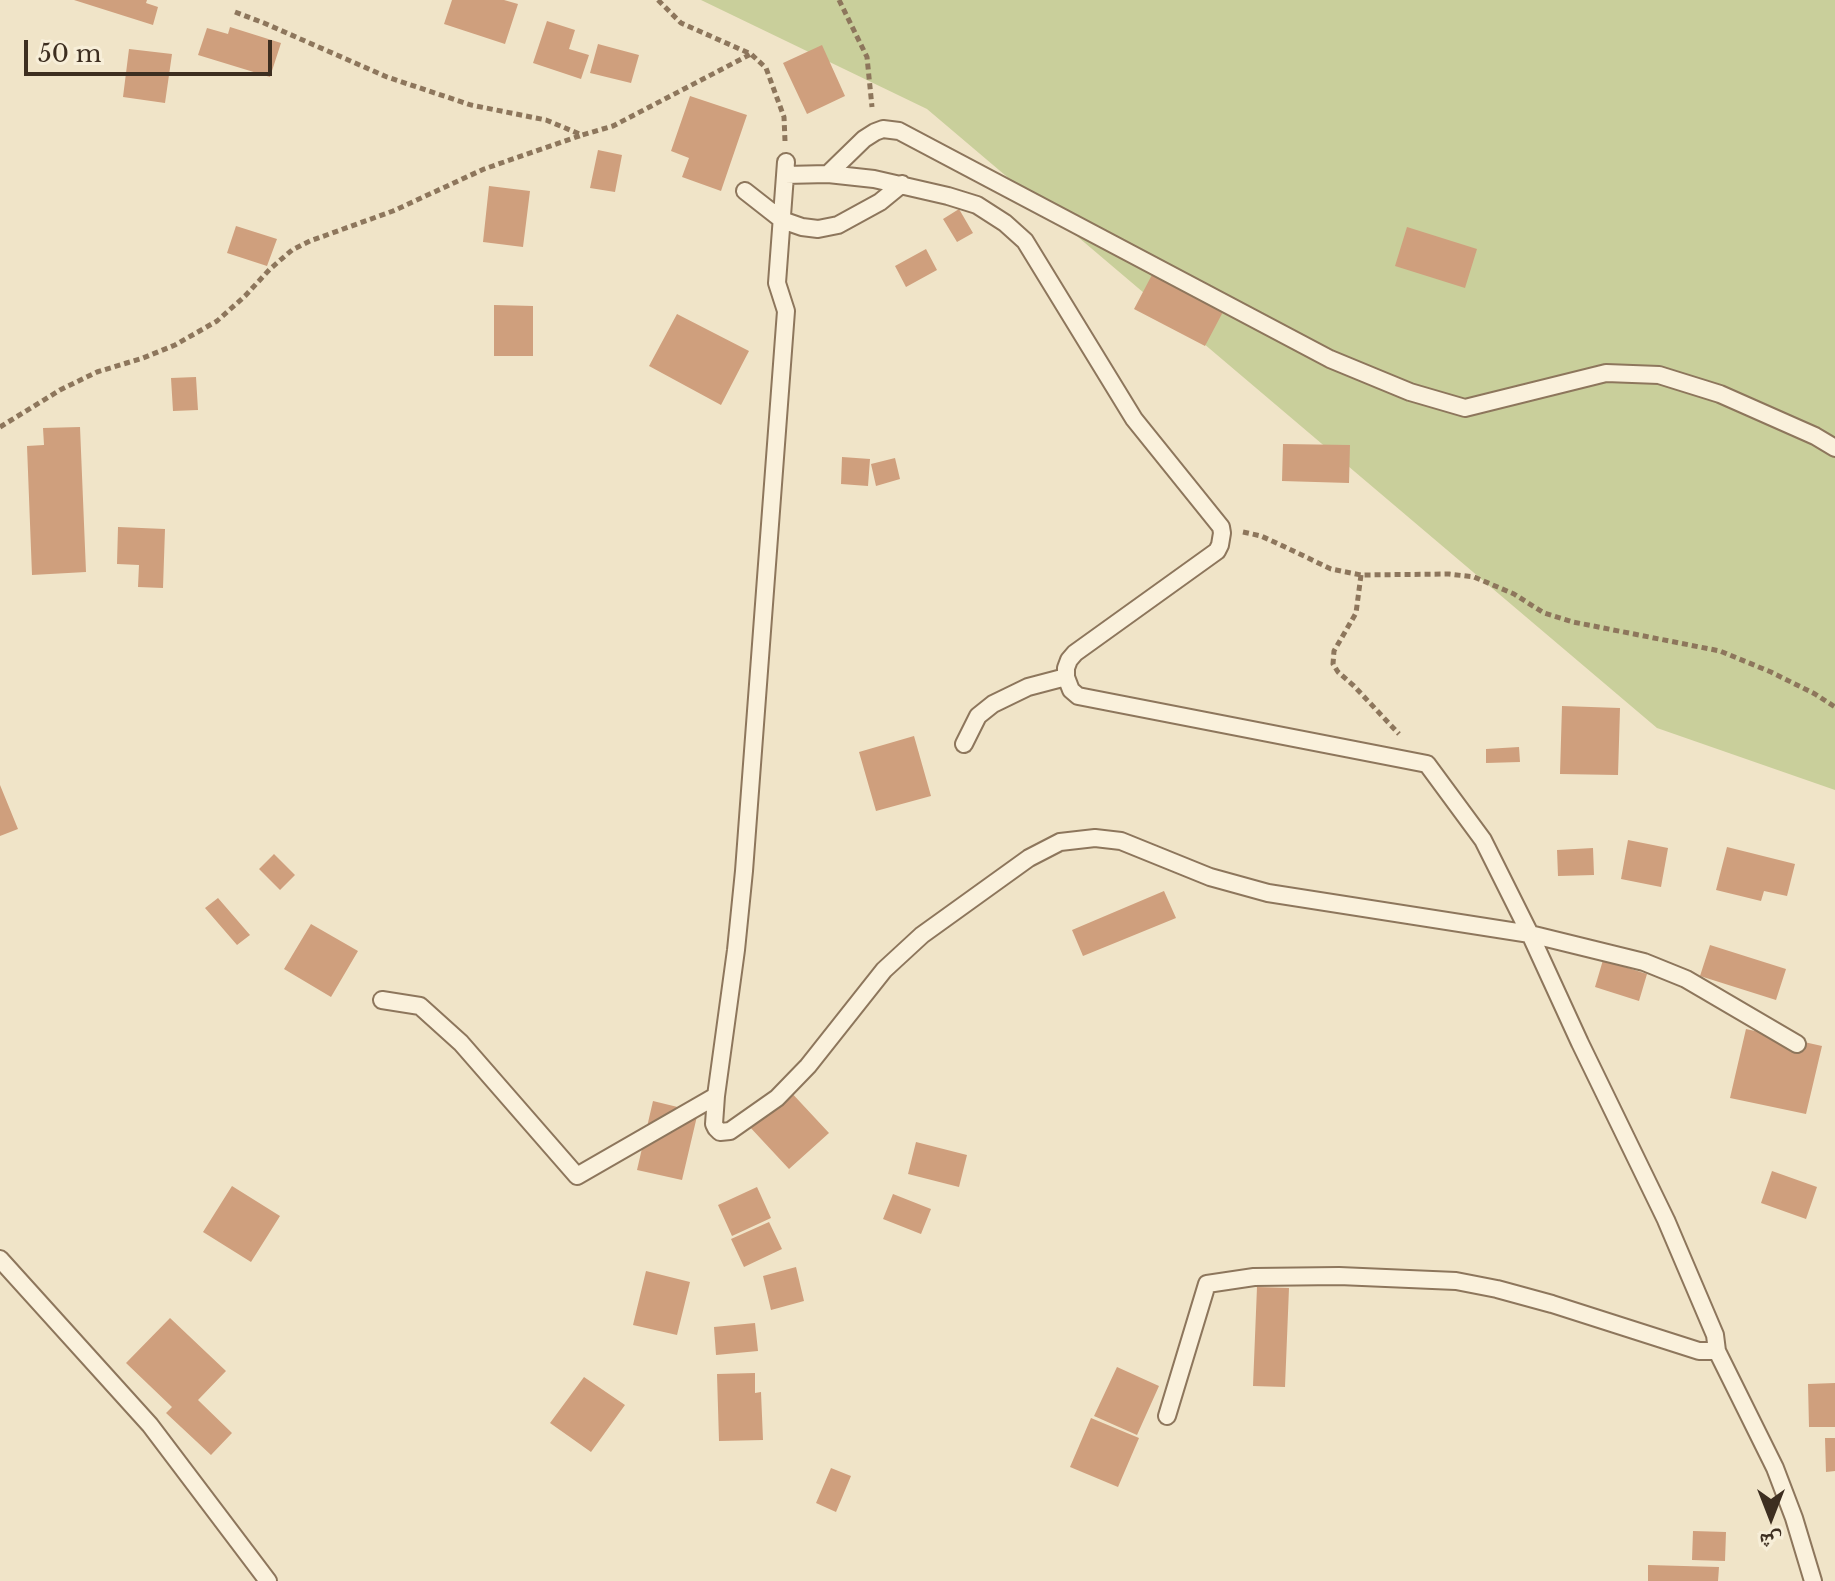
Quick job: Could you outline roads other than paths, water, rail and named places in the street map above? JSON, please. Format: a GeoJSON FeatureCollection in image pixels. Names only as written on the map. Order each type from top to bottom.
{"type":"FeatureCollection","features":[{"type":"Feature","properties":{"kind":"lane"},"geometry":{"type":"LineString","coordinates":[[828,174],[864,139],[883,129],[891,129],[907,134],[1330,359],[1410,392],[1465,408],[1606,373],[1659,375],[1720,394],[1835,448]]}},
{"type":"Feature","properties":{"kind":"lane"},"geometry":{"type":"LineString","coordinates":[[1797,1044],[1686,979],[1644,962],[1530,934],[1268,893],[1210,877],[1121,841],[1095,838],[1060,842],[1029,858],[922,935],[884,970],[808,1066],[777,1098],[730,1131],[720,1132],[714,1124],[716,1096],[744,871],[786,311],[777,283],[786,169],[902,184],[977,205],[1005,223],[1025,241],[1134,419],[1221,527],[1222,538],[1217,551],[1075,653],[1066,668],[1071,690],[1078,696],[1427,764],[1483,840],[1530,934],[1666,1220],[1715,1335],[1717,1351],[1775,1468],[1813,1581]]}},
{"type":"Feature","properties":{"kind":"lane"},"geometry":{"type":"LineString","coordinates":[[745,191],[782,220],[818,229],[838,225],[880,202],[902,184]]}},
{"type":"Feature","properties":{"kind":"lane"},"geometry":{"type":"LineString","coordinates":[[964,744],[978,716],[993,704],[1028,687],[1066,677]]}},
{"type":"Feature","properties":{"kind":"lane"},"geometry":{"type":"LineString","coordinates":[[382,1000],[420,1006],[461,1043],[577,1176],[716,1096]]}},
{"type":"Feature","properties":{"kind":"lane"},"geometry":{"type":"LineString","coordinates":[[0,1259],[150,1425],[268,1581]]}},
{"type":"Feature","properties":{"kind":"lane"},"geometry":{"type":"LineString","coordinates":[[1167,1416],[1207,1284],[1254,1277],[1339,1276],[1456,1281],[1552,1304],[1699,1351],[1717,1351]]}}]}
